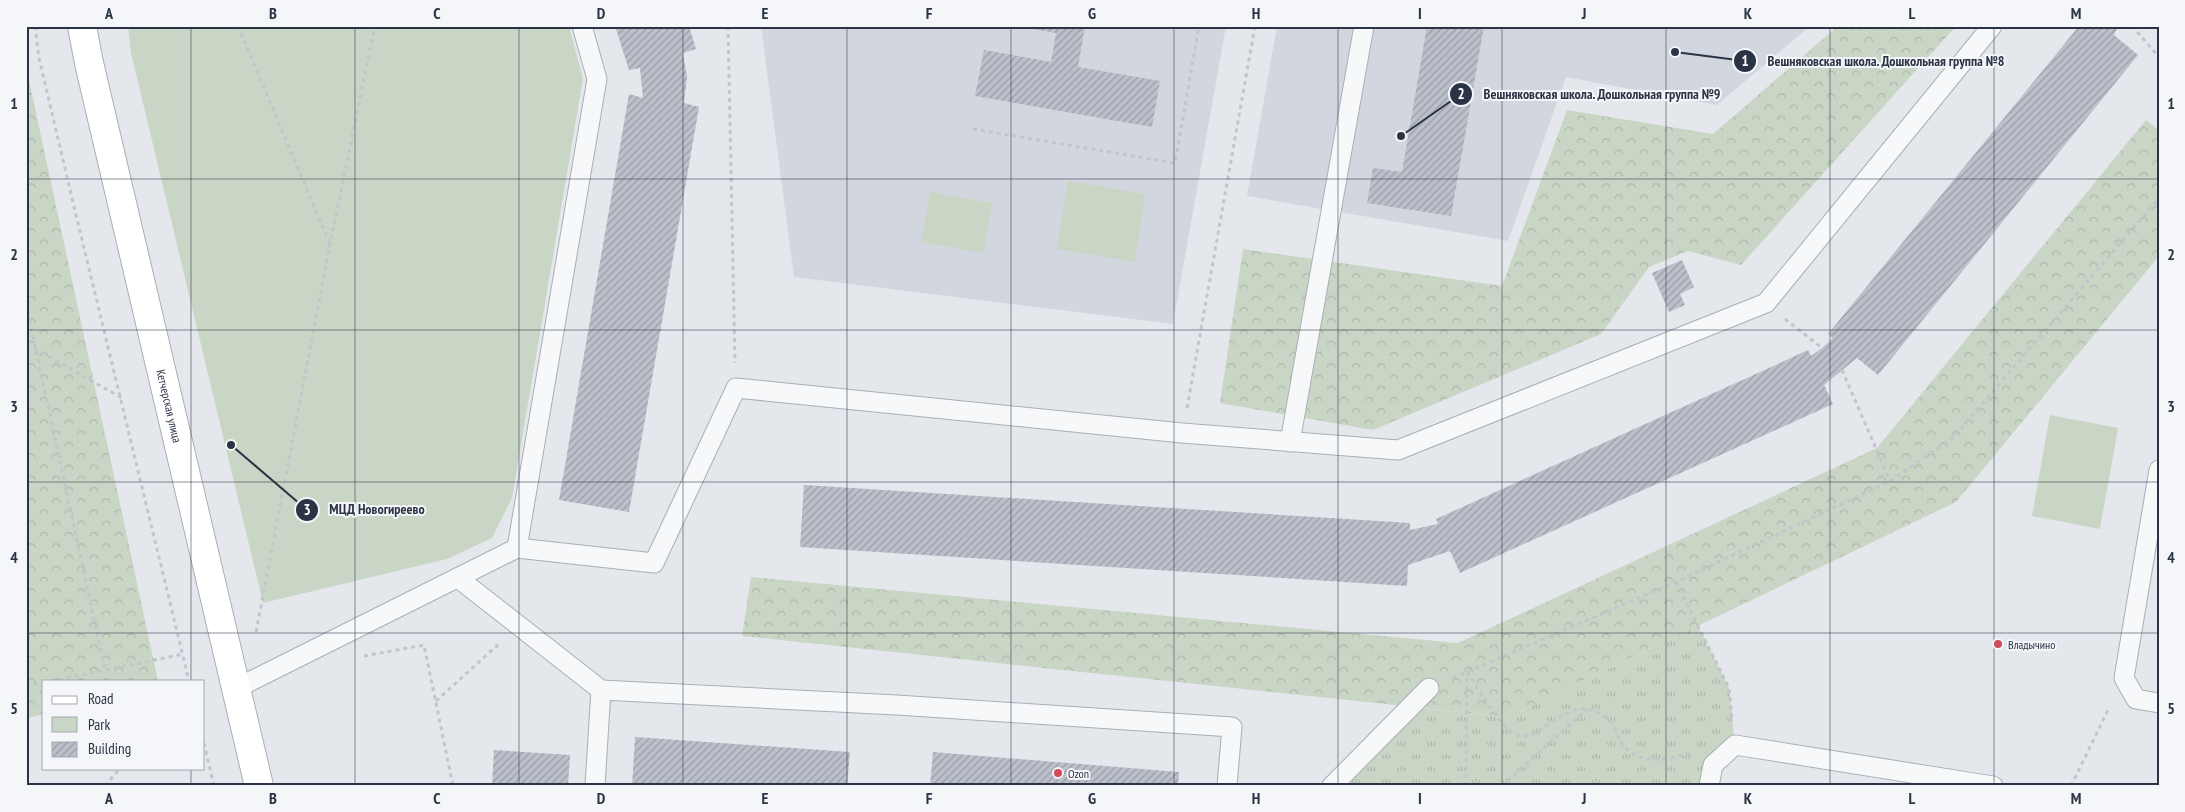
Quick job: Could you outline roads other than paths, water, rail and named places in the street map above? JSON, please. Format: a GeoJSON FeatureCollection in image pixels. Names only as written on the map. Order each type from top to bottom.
{"type":"FeatureCollection","features":[{"type":"Feature","properties":{"kind":"main road","name":"Кетчерская улица"},"geometry":{"type":"LineString","coordinates":[[82,26],[89,63],[259,786]]}},
{"type":"Feature","properties":{"kind":"lane"},"geometry":{"type":"LineString","coordinates":[[518,548],[597,79],[582,26]]}},
{"type":"Feature","properties":{"kind":"lane"},"geometry":{"type":"LineString","coordinates":[[1290,442],[1364,26]]}},
{"type":"Feature","properties":{"kind":"lane"},"geometry":{"type":"LineString","coordinates":[[237,688],[518,548],[654,563],[736,388],[1182,433],[1398,450],[1766,303],[1992,26]]}},
{"type":"Feature","properties":{"kind":"lane"},"geometry":{"type":"LineString","coordinates":[[2159,470],[2124,678],[2136,699],[2159,703]]}},
{"type":"Feature","properties":{"kind":"lane"},"geometry":{"type":"LineString","coordinates":[[458,578],[601,690],[897,705],[1232,726],[1227,786]]}},
{"type":"Feature","properties":{"kind":"lane"},"geometry":{"type":"LineString","coordinates":[[1332,786],[1429,688]]}},
{"type":"Feature","properties":{"kind":"lane"},"geometry":{"type":"LineString","coordinates":[[595,786],[601,690]]}},
{"type":"Feature","properties":{"kind":"lane"},"geometry":{"type":"LineString","coordinates":[[1709,786],[1713,765],[1735,745],[1983,785]]}},
{"type":"Feature","properties":{"kind":"place","name":"Вешняковская школа. Дошкольная группа №8"},"geometry":{"type":"Point","coordinates":[1675,52]}},
{"type":"Feature","properties":{"kind":"place","name":"Вешняковская школа. Дошкольная группа №9"},"geometry":{"type":"Point","coordinates":[1401,136]}},
{"type":"Feature","properties":{"kind":"place","name":"МЦД Новогиреево"},"geometry":{"type":"Point","coordinates":[231,445]}},
{"type":"Feature","properties":{"kind":"place","name":"Владычино"},"geometry":{"type":"Point","coordinates":[1998,644]}},
{"type":"Feature","properties":{"kind":"place","name":"Ozon"},"geometry":{"type":"Point","coordinates":[1058,773]}}]}
